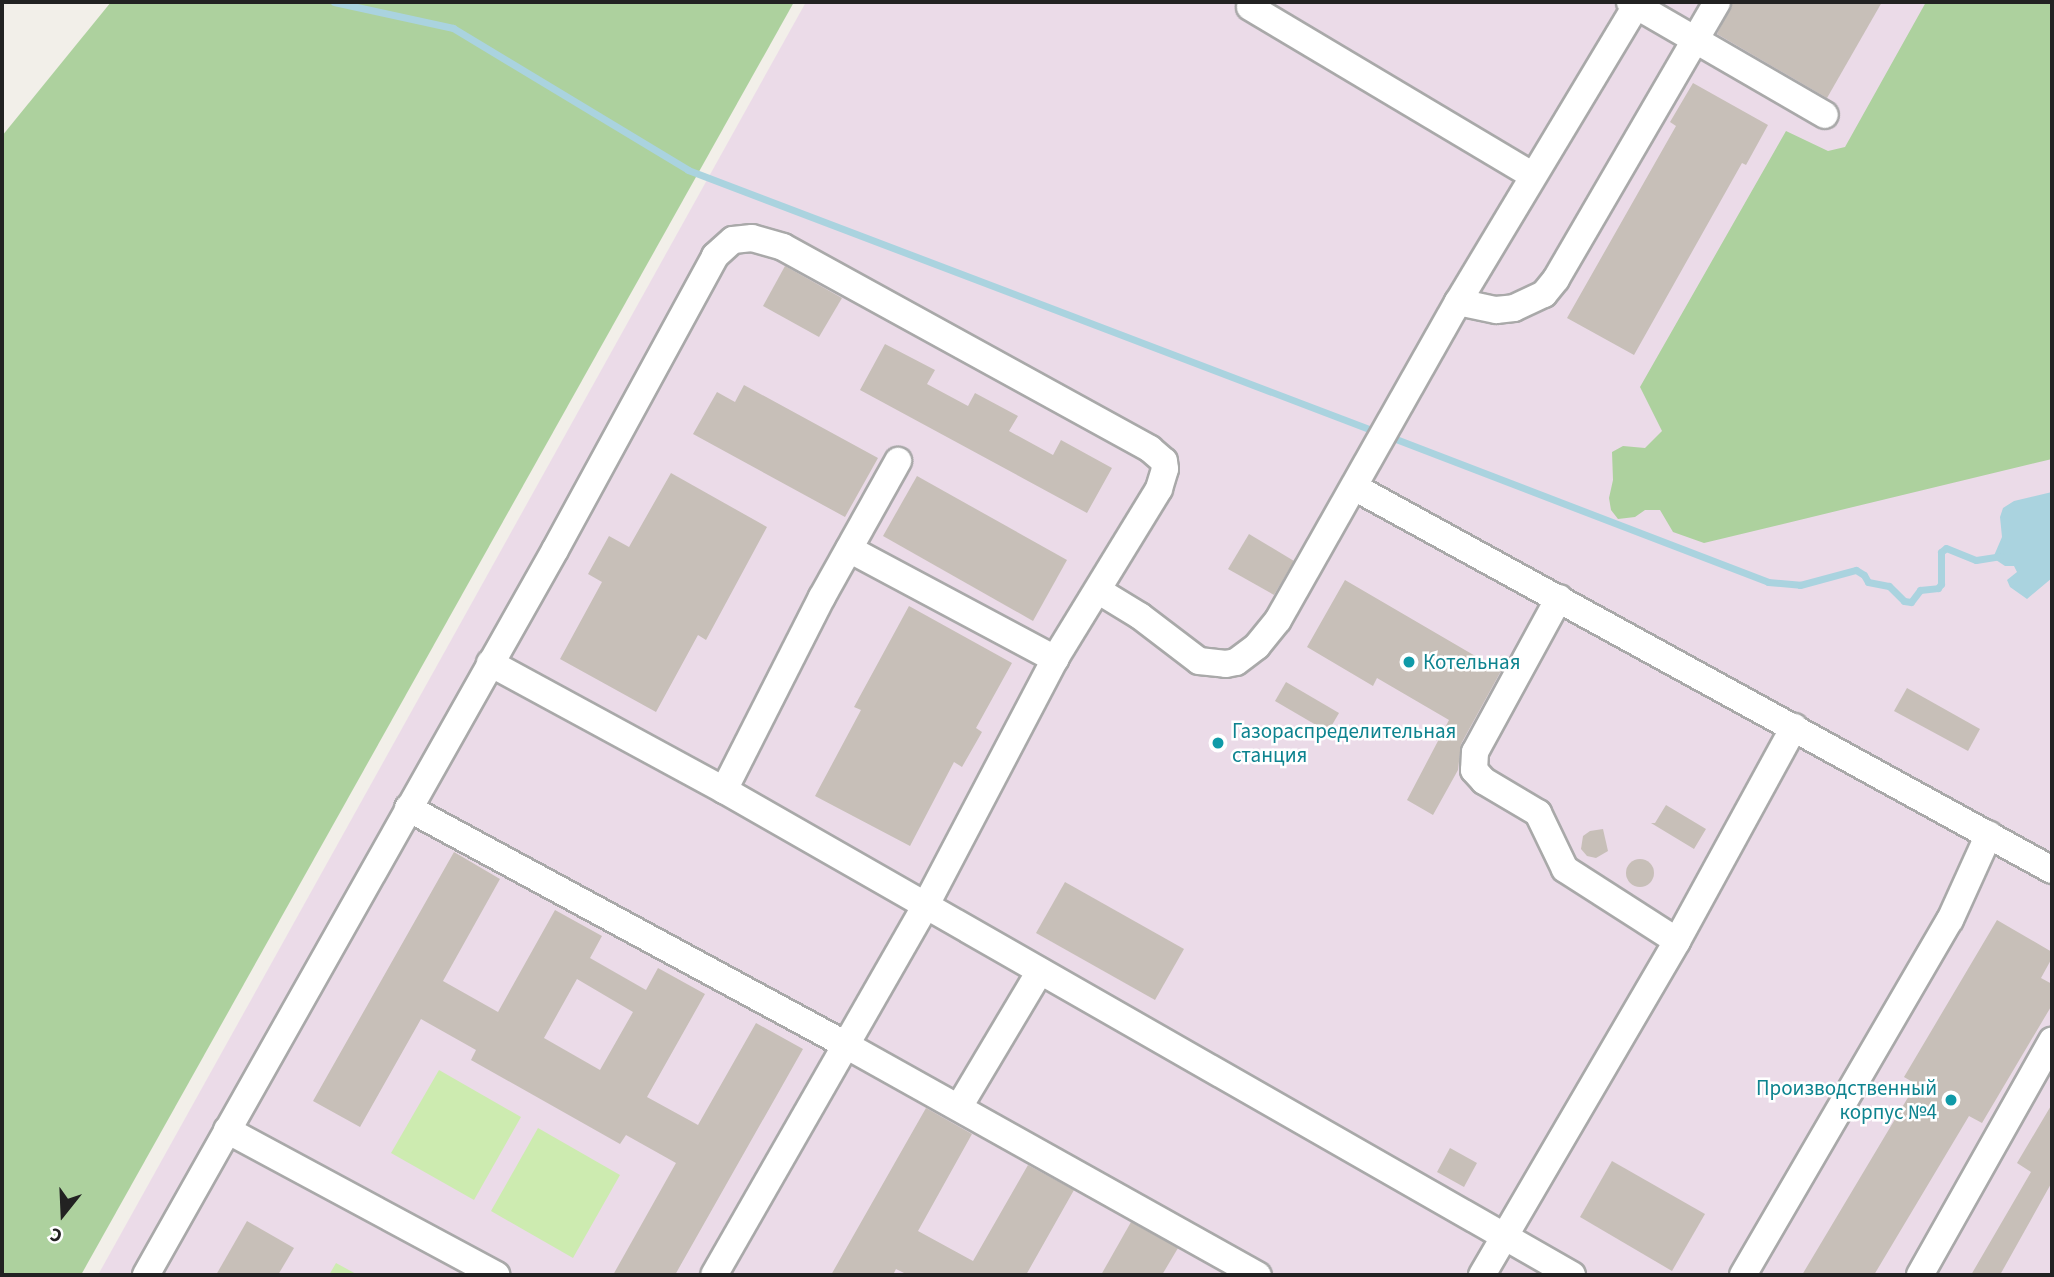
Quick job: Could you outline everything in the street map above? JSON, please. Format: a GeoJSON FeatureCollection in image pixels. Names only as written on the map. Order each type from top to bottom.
{"type":"FeatureCollection","features":[{"type":"Feature","properties":{"kind":"lane"},"geometry":{"type":"LineString","coordinates":[[1458,302],[1496,310],[1514,309],[1544,294],[1556,279],[1717,2]]}},
{"type":"Feature","properties":{"kind":"lane"},"geometry":{"type":"LineString","coordinates":[[1099,591],[1140,616],[1199,661],[1212,664],[1236,662],[1257,646],[1278,620],[1356,488],[1458,302],[1635,3],[1825,115]]}},
{"type":"Feature","properties":{"kind":"lane"},"geometry":{"type":"LineString","coordinates":[[1250,7],[1532,176]]}},
{"type":"Feature","properties":{"kind":"lane"},"geometry":{"type":"LineString","coordinates":[[146,1275],[715,256],[728,244],[742,238],[761,239],[783,247],[1158,453],[1164,461],[1164,478],[1099,591],[1080,615],[1055,659],[926,905],[714,1275]]}},
{"type":"Feature","properties":{"kind":"lane"},"geometry":{"type":"LineString","coordinates":[[724,790],[849,549],[898,461]]}},
{"type":"Feature","properties":{"kind":"lane"},"geometry":{"type":"LineString","coordinates":[[1356,488],[2052,870]]}},
{"type":"Feature","properties":{"kind":"lane"},"geometry":{"type":"LineString","coordinates":[[849,549],[1055,659]]}},
{"type":"Feature","properties":{"kind":"lane"},"geometry":{"type":"LineString","coordinates":[[1559,598],[1475,752],[1474,770],[1484,781],[1538,813],[1565,869],[1676,941]]}},
{"type":"Feature","properties":{"kind":"lane"},"geometry":{"type":"LineString","coordinates":[[490,663],[724,790],[1572,1275]]}},
{"type":"Feature","properties":{"kind":"lane"},"geometry":{"type":"LineString","coordinates":[[1482,1275],[1676,941],[1794,727]]}},
{"type":"Feature","properties":{"kind":"lane"},"geometry":{"type":"LineString","coordinates":[[408,808],[959,1107],[1258,1275]]}},
{"type":"Feature","properties":{"kind":"lane"},"geometry":{"type":"LineString","coordinates":[[1743,1275],[1950,920],[1989,834]]}},
{"type":"Feature","properties":{"kind":"lane"},"geometry":{"type":"LineString","coordinates":[[959,1107],[1040,971]]}},
{"type":"Feature","properties":{"kind":"lane"},"geometry":{"type":"LineString","coordinates":[[1920,1275],[2052,1041]]}},
{"type":"Feature","properties":{"kind":"lane"},"geometry":{"type":"LineString","coordinates":[[227,1130],[496,1275]]}},
{"type":"Feature","properties":{"kind":"shaded area"},"geometry":{"type":"Polygon","coordinates":[[[806,2],[2052,2],[2052,1275],[98,1275],[806,2]]]}},
{"type":"Feature","properties":{"kind":"green space"},"geometry":{"type":"Polygon","coordinates":[[[111,2],[794,2],[81,1275],[2,1275],[2,136],[111,2]]]}},
{"type":"Feature","properties":{"kind":"green space"},"geometry":{"type":"Polygon","coordinates":[[[1926,2],[2052,2],[2052,459],[1704,543],[1673,532],[1660,510],[1645,510],[1635,517],[1618,519],[1611,510],[1609,498],[1613,480],[1612,452],[1623,446],[1645,448],[1662,431],[1640,387],[1786,131],[1828,151],[1845,147],[1926,2]]]}},
{"type":"Feature","properties":{"kind":"green space"},"geometry":{"type":"Polygon","coordinates":[[[439,1070],[521,1117],[474,1200],[391,1153],[439,1070]]]}},
{"type":"Feature","properties":{"kind":"green space"},"geometry":{"type":"Polygon","coordinates":[[[538,1128],[620,1175],[573,1258],[491,1211],[538,1128]]]}},
{"type":"Feature","properties":{"kind":"green space"},"geometry":{"type":"Polygon","coordinates":[[[336,1263],[358,1275],[329,1275],[336,1263]]]}},
{"type":"Feature","properties":{"kind":"water"},"geometry":{"type":"Polygon","coordinates":[[[2052,492],[2052,578],[2027,599],[2010,587],[2007,580],[2017,572],[2014,566],[2005,566],[1993,558],[2002,537],[2000,517],[2003,508],[2014,501],[2052,492]]]}},
{"type":"Feature","properties":{"kind":"building"},"geometry":{"type":"Polygon","coordinates":[[[1733,2],[1882,2],[1827,98],[1717,34],[1733,2]]]}},
{"type":"Feature","properties":{"kind":"building"},"geometry":{"type":"Polygon","coordinates":[[[1693,83],[1768,125],[1746,165],[1742,163],[1634,355],[1567,318],[1676,126],[1670,122],[1693,83]]]}},
{"type":"Feature","properties":{"kind":"building"},"geometry":{"type":"Polygon","coordinates":[[[785,266],[842,298],[819,337],[763,306],[785,266]]]}},
{"type":"Feature","properties":{"kind":"building"},"geometry":{"type":"Polygon","coordinates":[[[885,344],[935,370],[927,384],[968,406],[975,393],[1018,416],[1009,431],[1053,455],[1061,440],[1112,468],[1087,513],[860,390],[885,344]]]}},
{"type":"Feature","properties":{"kind":"building"},"geometry":{"type":"Polygon","coordinates":[[[744,385],[878,458],[845,517],[693,434],[717,392],[735,402],[744,385]]]}},
{"type":"Feature","properties":{"kind":"building"},"geometry":{"type":"Polygon","coordinates":[[[671,473],[767,527],[706,640],[698,635],[656,712],[560,659],[602,582],[588,574],[609,536],[629,547],[671,473]]]}},
{"type":"Feature","properties":{"kind":"building"},"geometry":{"type":"Polygon","coordinates":[[[917,476],[1067,560],[1033,621],[883,536],[917,476]]]}},
{"type":"Feature","properties":{"kind":"building"},"geometry":{"type":"Polygon","coordinates":[[[1249,534],[1294,561],[1274,595],[1228,569],[1249,534]]]}},
{"type":"Feature","properties":{"kind":"building","name":"Котельная"},"geometry":{"type":"Polygon","coordinates":[[[1345,580],[1501,671],[1461,744],[1458,770],[1433,815],[1407,800],[1449,720],[1377,678],[1373,686],[1307,647],[1345,580]]]}},
{"type":"Feature","properties":{"kind":"building"},"geometry":{"type":"Polygon","coordinates":[[[909,606],[1012,663],[976,728],[982,732],[962,767],[954,762],[910,846],[815,796],[861,710],[854,707],[909,606]]]}},
{"type":"Feature","properties":{"kind":"building"},"geometry":{"type":"Polygon","coordinates":[[[1286,682],[1339,713],[1328,732],[1275,701],[1286,682]]]}},
{"type":"Feature","properties":{"kind":"building"},"geometry":{"type":"Polygon","coordinates":[[[1907,688],[1980,729],[1968,751],[1894,711],[1907,688]]]}},
{"type":"Feature","properties":{"kind":"building"},"geometry":{"type":"Polygon","coordinates":[[[1666,805],[1706,829],[1694,849],[1651,823],[1655,823],[1666,805]]]}},
{"type":"Feature","properties":{"kind":"building"},"geometry":{"type":"Polygon","coordinates":[[[1603,829],[1608,851],[1596,858],[1587,856],[1581,849],[1583,836],[1590,831],[1603,829]]]}},
{"type":"Feature","properties":{"kind":"building"},"geometry":{"type":"Polygon","coordinates":[[[454,852],[500,879],[443,981],[498,1012],[555,910],[602,936],[590,958],[646,990],[658,968],[705,994],[647,1097],[698,1125],[756,1023],[803,1049],[675,1275],[613,1275],[676,1163],[626,1135],[620,1144],[471,1060],[476,1050],[421,1019],[360,1127],[313,1101],[454,852]],[[577,979],[544,1038],[600,1070],[633,1012],[577,979]]]}},
{"type":"Feature","properties":{"kind":"building"},"geometry":{"type":"Polygon","coordinates":[[[1640,859],[1650,863],[1654,873],[1650,883],[1640,887],[1630,883],[1626,873],[1630,863],[1640,859]]]}},
{"type":"Feature","properties":{"kind":"building"},"geometry":{"type":"Polygon","coordinates":[[[1065,882],[1184,949],[1155,1000],[1036,933],[1065,882]]]}},
{"type":"Feature","properties":{"kind":"building","name":"Производственный корпус №4"},"geometry":{"type":"Polygon","coordinates":[[[1997,920],[2052,952],[2052,958],[2041,978],[2052,984],[2052,1005],[1982,1123],[1969,1116],[1874,1275],[1802,1275],[1916,1084],[1904,1077],[1997,920]]]}},
{"type":"Feature","properties":{"kind":"building"},"geometry":{"type":"Polygon","coordinates":[[[2052,1104],[2052,1182],[2000,1275],[1971,1275],[2031,1172],[2017,1163],[2052,1104]]]}},
{"type":"Feature","properties":{"kind":"building"},"geometry":{"type":"Polygon","coordinates":[[[926,1108],[972,1134],[918,1231],[973,1261],[1028,1165],[1074,1190],[1026,1275],[908,1275],[896,1269],[893,1275],[831,1275],[926,1108]]]}},
{"type":"Feature","properties":{"kind":"building"},"geometry":{"type":"Polygon","coordinates":[[[1450,1148],[1477,1163],[1464,1187],[1437,1172],[1450,1148]]]}},
{"type":"Feature","properties":{"kind":"building"},"geometry":{"type":"Polygon","coordinates":[[[1612,1161],[1705,1214],[1672,1271],[1580,1217],[1612,1161]]]}},
{"type":"Feature","properties":{"kind":"building"},"geometry":{"type":"Polygon","coordinates":[[[247,1221],[294,1248],[278,1275],[216,1275],[247,1221]]]}},
{"type":"Feature","properties":{"kind":"building"},"geometry":{"type":"Polygon","coordinates":[[[1131,1222],[1178,1248],[1162,1275],[1101,1275],[1131,1222]]]}},
{"type":"Feature","properties":{"kind":"waterway"},"geometry":{"type":"LineString","coordinates":[[334,2],[453,28],[688,170],[1377,432]]}},
{"type":"Feature","properties":{"kind":"waterway"},"geometry":{"type":"LineString","coordinates":[[1388,436],[1768,582],[1800,585],[1856,570],[1864,575],[1868,582],[1889,586],[1904,601],[1911,602],[1920,590],[1938,588],[1941,584],[1941,552],[1946,548],[1976,560],[2001,556]]}},
{"type":"Feature","properties":{"kind":"place","name":"Котельная"},"geometry":{"type":"Point","coordinates":[1409,662]}},
{"type":"Feature","properties":{"kind":"place","name":"Газораспределительная станция"},"geometry":{"type":"Point","coordinates":[1218,743]}},
{"type":"Feature","properties":{"kind":"place","name":"Производственный корпус №4"},"geometry":{"type":"Point","coordinates":[1951,1100]}}]}
